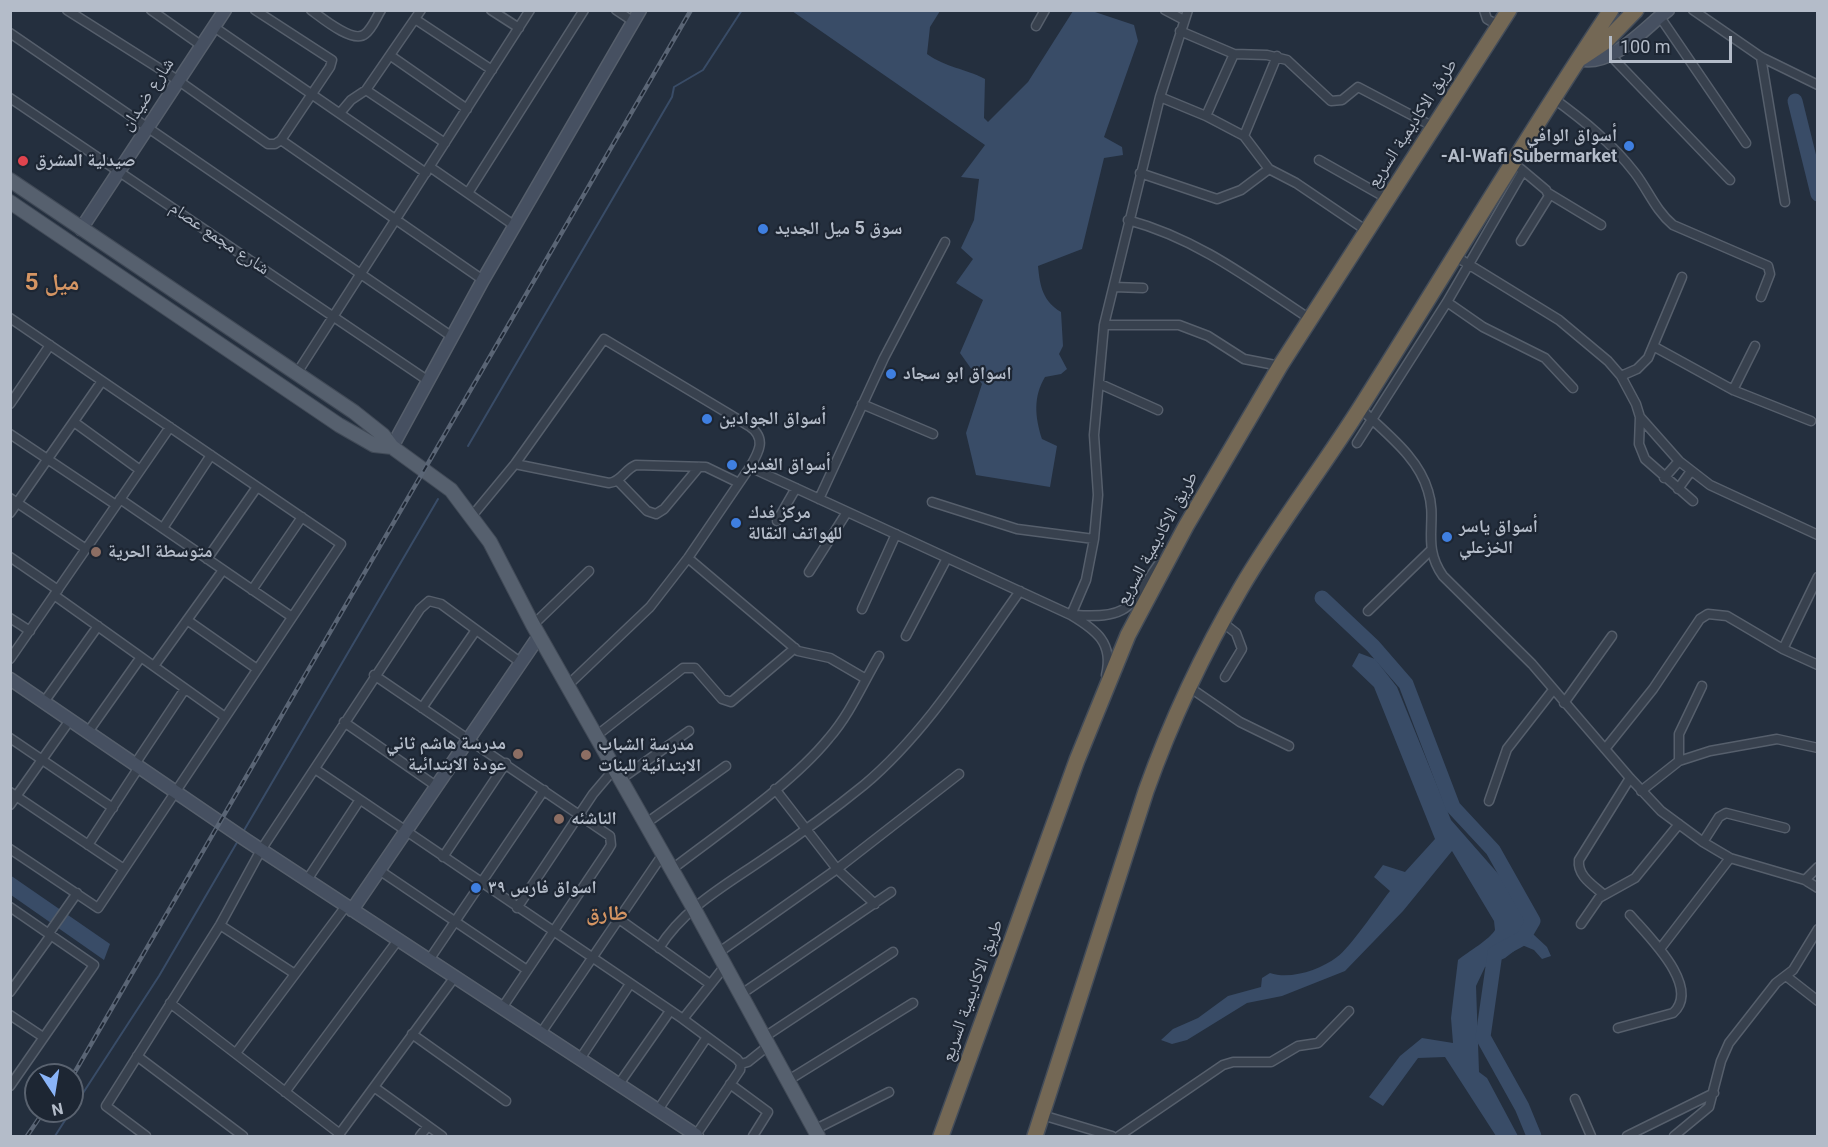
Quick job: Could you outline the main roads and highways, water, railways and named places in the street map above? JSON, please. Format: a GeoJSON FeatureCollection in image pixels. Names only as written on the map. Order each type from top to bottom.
{"type":"FeatureCollection","features":[{"type":"Feature","properties":{"kind":"highway","name":"طريق الاكاديمية السريع"},"geometry":{"type":"LineString","coordinates":[[941,1137],[1096,712],[1128,635],[1186,526],[1280,366],[1509,10]]}},
{"type":"Feature","properties":{"kind":"highway"},"geometry":{"type":"LineString","coordinates":[[1035,1137],[1146,791],[1189,687],[1222,622],[1241,588],[1360,408],[1455,256],[1517,166],[1554,98],[1611,10]]}},
{"type":"Feature","properties":{"kind":"highway"},"geometry":{"type":"LineString","coordinates":[[1578,59],[1600,47],[1636,10]]}},
{"type":"Feature","properties":{"kind":"main road"},"geometry":{"type":"LineString","coordinates":[[10,180],[364,419],[383,435],[392,447],[440,480],[472,516],[490,542],[536,631],[693,907],[816,1133]]}},
{"type":"Feature","properties":{"kind":"main road"},"geometry":{"type":"LineString","coordinates":[[10,202],[339,425],[374,445],[392,447]]}},
{"type":"Feature","properties":{"kind":"water"},"geometry":{"type":"Polygon","coordinates":[[[792,11],[940,11],[930,27],[927,54],[985,79],[984,118],[988,122],[1028,82],[1073,11],[1092,11],[1134,25],[1138,41],[1104,137],[1122,147],[1123,155],[1104,158],[1082,249],[1038,266],[1046,298],[1061,312],[1063,346],[1059,354],[1067,369],[1061,374],[1045,377],[1038,392],[1037,415],[1042,439],[1057,446],[1050,487],[976,475],[966,433],[982,384],[960,353],[983,300],[956,283],[973,259],[961,248],[974,220],[979,179],[961,177],[985,145],[792,11]]]}},
{"type":"Feature","properties":{"kind":"water"},"geometry":{"type":"Polygon","coordinates":[[[1359,653],[1375,659],[1397,687],[1451,820],[1501,877],[1533,934],[1547,947],[1551,956],[1542,959],[1534,950],[1522,945],[1505,958],[1485,967],[1476,986],[1479,1072],[1487,1078],[1518,1136],[1496,1136],[1445,1057],[1418,1058],[1383,1106],[1369,1097],[1400,1056],[1422,1038],[1453,1043],[1451,1018],[1458,960],[1484,942],[1495,930],[1494,921],[1452,851],[1403,911],[1345,971],[1282,996],[1247,1003],[1187,1040],[1172,1044],[1161,1040],[1173,1029],[1198,1018],[1228,996],[1261,987],[1262,978],[1270,973],[1287,975],[1305,972],[1337,957],[1390,891],[1374,877],[1383,865],[1405,872],[1435,839],[1374,687],[1352,666],[1359,653]]]}},
{"type":"Feature","properties":{"kind":"water"},"geometry":{"type":"Polygon","coordinates":[[[10,875],[110,944],[104,960],[11,895],[10,875]]]}},
{"type":"Feature","properties":{"kind":"waterway"},"geometry":{"type":"LineString","coordinates":[[468,446],[672,97],[674,87],[703,70],[742,10]]}},
{"type":"Feature","properties":{"kind":"waterway"},"geometry":{"type":"LineString","coordinates":[[1795,101],[1818,194]]}},
{"type":"Feature","properties":{"kind":"waterway"},"geometry":{"type":"LineString","coordinates":[[243,832],[438,499]]}},
{"type":"Feature","properties":{"kind":"waterway"},"geometry":{"type":"LineString","coordinates":[[1322,598],[1373,646],[1406,684],[1453,807],[1493,850],[1533,921],[1523,938],[1495,953],[1483,1037],[1522,1107],[1534,1136]]}},
{"type":"Feature","properties":{"kind":"waterway"},"geometry":{"type":"LineString","coordinates":[[84,1092],[159,976],[239,839]]}},
{"type":"Feature","properties":{"kind":"waterway"},"geometry":{"type":"LineString","coordinates":[[55,1136],[63,1123]]}},
{"type":"Feature","properties":{"kind":"railway"},"geometry":{"type":"LineString","coordinates":[[80,1063],[691,10]]}},
{"type":"Feature","properties":{"kind":"railway"},"geometry":{"type":"LineString","coordinates":[[27,1136],[36,1123]]}},
{"type":"Feature","properties":{"kind":"place","name":"أسواق الوافي -Al-Wafi Subermarket"},"geometry":{"type":"Point","coordinates":[1629,146]}},
{"type":"Feature","properties":{"kind":"place","name":"صيدلية المشرق"},"geometry":{"type":"Point","coordinates":[23,161]}},
{"type":"Feature","properties":{"kind":"place","name":"سوق 5 ميل الجديد"},"geometry":{"type":"Point","coordinates":[763,229]}},
{"type":"Feature","properties":{"kind":"place","name":"اسواق ابو سجاد"},"geometry":{"type":"Point","coordinates":[891,374]}},
{"type":"Feature","properties":{"kind":"place","name":"أسواق الجوادين"},"geometry":{"type":"Point","coordinates":[707,419]}},
{"type":"Feature","properties":{"kind":"place","name":"أسواق الغدير"},"geometry":{"type":"Point","coordinates":[732,465]}},
{"type":"Feature","properties":{"kind":"place","name":"مركز فدك للهواتف النقالة"},"geometry":{"type":"Point","coordinates":[736,523]}},
{"type":"Feature","properties":{"kind":"place","name":"أسواق ياسر الخزعلي"},"geometry":{"type":"Point","coordinates":[1447,537]}},
{"type":"Feature","properties":{"kind":"place","name":"متوسطة الحرية"},"geometry":{"type":"Point","coordinates":[96,552]}},
{"type":"Feature","properties":{"kind":"place","name":"مدرسة هاشم ثاني عودة الابتدائية"},"geometry":{"type":"Point","coordinates":[518,754]}},
{"type":"Feature","properties":{"kind":"place","name":"مدرسة الشباب الابتدائية للبنات"},"geometry":{"type":"Point","coordinates":[586,755]}},
{"type":"Feature","properties":{"kind":"place","name":"الناشئه"},"geometry":{"type":"Point","coordinates":[559,819]}},
{"type":"Feature","properties":{"kind":"place","name":"اسواق فارس ٣٩"},"geometry":{"type":"Point","coordinates":[476,888]}},
{"type":"Feature","properties":{"kind":"district","name":"5 ميل"},"geometry":{"type":"Point","coordinates":[52,284]}},
{"type":"Feature","properties":{"kind":"district","name":"طارق"},"geometry":{"type":"Point","coordinates":[607,915]}}]}
